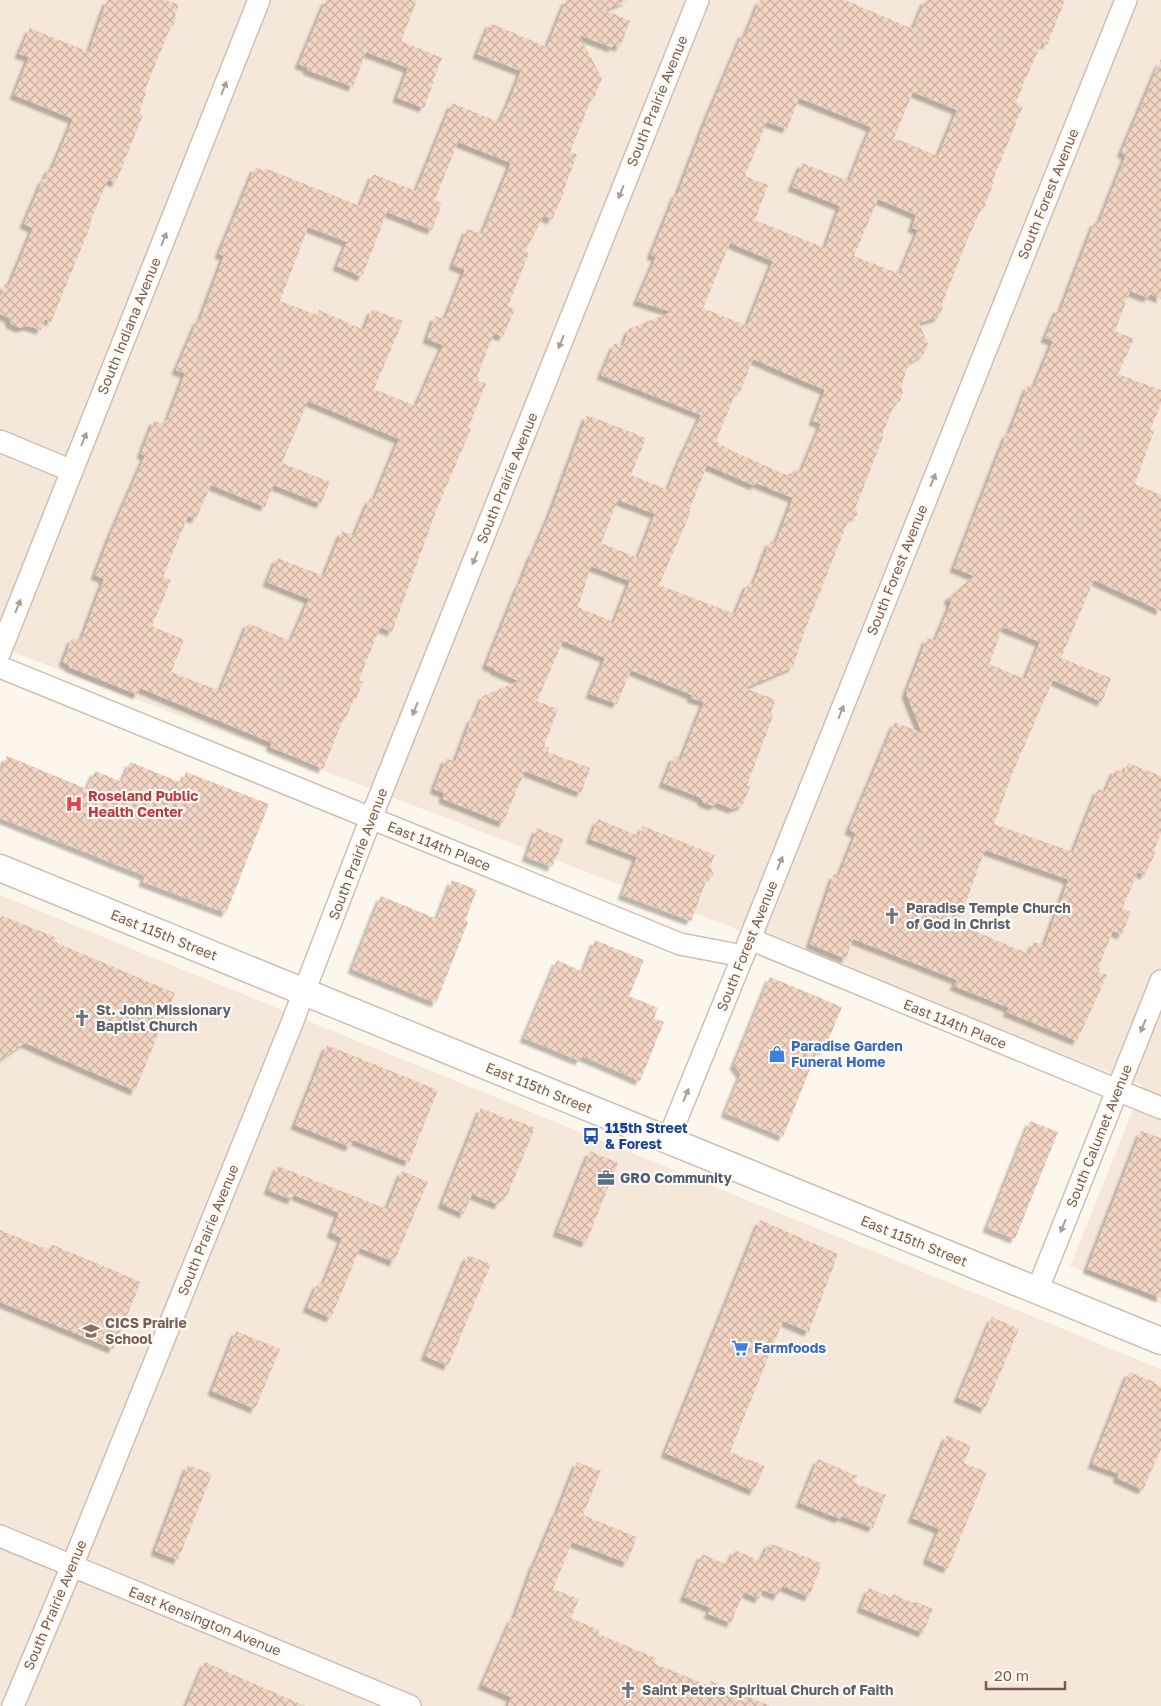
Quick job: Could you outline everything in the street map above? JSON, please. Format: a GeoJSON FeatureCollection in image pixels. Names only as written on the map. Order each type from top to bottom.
{"type":"FeatureCollection","features":[{"type":"Feature","properties":{"kind":"street","name":"South Indiana Avenue"},"geometry":{"type":"LineString","coordinates":[[0,652],[259,0]]}},
{"type":"Feature","properties":{"kind":"street","name":"South Prairie Avenue"},"geometry":{"type":"LineString","coordinates":[[13,1706],[72,1566],[304,992],[698,0]]}},
{"type":"Feature","properties":{"kind":"street","name":"South Forest Avenue"},"geometry":{"type":"LineString","coordinates":[[668,1140],[747,948],[1126,0]]}},
{"type":"Feature","properties":{"kind":"street"},"geometry":{"type":"LineString","coordinates":[[0,441],[72,470]]}},
{"type":"Feature","properties":{"kind":"street","name":"East 114th Place"},"geometry":{"type":"LineString","coordinates":[[0,667],[680,944],[747,948],[1161,1108]]}},
{"type":"Feature","properties":{"kind":"street","name":"East 115th Street"},"geometry":{"type":"LineString","coordinates":[[0,868],[1161,1341]]}},
{"type":"Feature","properties":{"kind":"street","name":"South Calumet Avenue"},"geometry":{"type":"LineString","coordinates":[[1037,1291],[1161,981]]}},
{"type":"Feature","properties":{"kind":"street","name":"East Kensington Avenue"},"geometry":{"type":"LineString","coordinates":[[0,1536],[410,1706]]}},
{"type":"Feature","properties":{"kind":"shaded area"},"geometry":{"type":"Polygon","coordinates":[[[0,0],[1161,0],[1161,1304],[1070,1266],[1143,1085],[0,647],[0,0]]]}},
{"type":"Feature","properties":{"kind":"shaded area"},"geometry":{"type":"Polygon","coordinates":[[[0,895],[1161,1369],[1161,1706],[0,1706],[0,895]]]}},
{"type":"Feature","properties":{"kind":"building"},"geometry":{"type":"Polygon","coordinates":[[[107,0],[166,0],[179,5],[175,15],[176,20],[170,28],[145,90],[146,93],[139,113],[143,115],[116,183],[109,180],[107,182],[51,322],[45,319],[41,330],[28,326],[20,328],[11,324],[9,318],[0,314],[0,297],[5,284],[9,286],[33,228],[24,224],[43,179],[45,179],[49,168],[52,169],[73,119],[14,95],[29,57],[19,54],[30,28],[89,52],[107,0]]]}},
{"type":"Feature","properties":{"kind":"building"},"geometry":{"type":"Polygon","coordinates":[[[326,0],[417,0],[401,41],[442,58],[424,108],[397,98],[408,68],[366,52],[353,87],[307,70],[308,68],[299,64],[326,0]]]}},
{"type":"Feature","properties":{"kind":"building"},"geometry":{"type":"Polygon","coordinates":[[[566,0],[628,0],[605,10],[630,21],[620,47],[613,45],[613,48],[579,35],[602,78],[595,96],[592,97],[570,152],[577,155],[552,220],[544,216],[525,251],[529,253],[508,306],[515,309],[503,337],[494,333],[477,377],[478,381],[486,384],[468,428],[471,429],[438,506],[392,632],[380,627],[359,680],[363,682],[347,716],[344,717],[323,769],[270,747],[272,743],[140,688],[138,695],[69,667],[69,665],[63,662],[72,638],[79,640],[80,637],[82,638],[104,579],[95,575],[145,456],[141,454],[154,420],[163,424],[165,420],[167,421],[185,374],[176,370],[198,319],[200,320],[224,256],[219,254],[255,167],[264,171],[265,168],[360,206],[373,174],[416,191],[452,103],[499,122],[508,104],[521,71],[477,54],[490,23],[547,47],[566,0]],[[458,142],[435,200],[442,203],[432,230],[387,212],[362,277],[337,266],[347,242],[308,227],[280,301],[317,315],[319,310],[364,330],[372,309],[403,321],[374,389],[416,406],[443,345],[427,339],[435,316],[445,319],[465,270],[453,265],[467,229],[482,234],[511,163],[458,142]],[[308,401],[282,463],[330,482],[321,504],[274,485],[265,507],[211,485],[196,519],[188,516],[163,577],[171,580],[152,626],[184,640],[171,672],[220,691],[248,623],[291,641],[309,599],[267,582],[277,558],[324,576],[342,531],[354,536],[370,498],[374,500],[399,439],[308,401]]]}},
{"type":"Feature","properties":{"kind":"building"},"geometry":{"type":"Polygon","coordinates":[[[760,0],[845,0],[913,29],[925,0],[1065,0],[1047,45],[1042,43],[1024,82],[1016,103],[1023,106],[992,182],[994,182],[984,208],[982,207],[969,236],[942,304],[943,307],[939,317],[919,323],[928,344],[924,354],[909,363],[901,387],[903,393],[900,401],[895,403],[855,509],[858,515],[849,519],[804,632],[793,667],[745,688],[776,700],[771,711],[773,716],[747,785],[750,787],[743,805],[732,809],[718,803],[713,806],[703,802],[701,798],[663,783],[674,756],[681,759],[704,702],[691,698],[692,695],[631,670],[617,704],[590,694],[605,658],[563,641],[537,701],[558,709],[544,746],[549,748],[548,752],[590,768],[581,793],[525,771],[503,823],[443,799],[444,793],[434,789],[446,758],[455,762],[472,717],[474,718],[483,696],[519,681],[486,665],[550,514],[587,415],[646,438],[631,475],[668,490],[701,415],[601,375],[615,343],[623,346],[629,329],[671,312],[637,301],[656,257],[651,255],[676,193],[678,193],[708,115],[743,33],[746,34],[760,0]],[[913,92],[894,138],[938,156],[957,110],[913,92]],[[799,98],[787,129],[767,122],[745,176],[768,185],[755,220],[825,248],[840,206],[792,187],[802,163],[849,181],[871,127],[799,98]],[[878,199],[854,256],[900,274],[918,230],[912,228],[916,215],[878,199]],[[730,243],[703,308],[747,326],[773,261],[730,243]],[[753,359],[740,392],[737,390],[716,441],[732,451],[791,477],[794,469],[801,472],[821,424],[813,421],[825,390],[753,359]],[[707,465],[689,511],[691,512],[659,585],[735,614],[748,583],[753,585],[770,541],[776,543],[793,498],[756,483],[755,486],[707,465]],[[618,500],[601,543],[638,558],[655,514],[618,500]],[[591,566],[578,607],[614,622],[630,581],[591,566]]]}},
{"type":"Feature","properties":{"kind":"building"},"geometry":{"type":"Polygon","coordinates":[[[1161,59],[1161,299],[1150,294],[1148,298],[1130,291],[1115,331],[1134,339],[1118,374],[1161,390],[1161,404],[1150,430],[1154,431],[1135,484],[1161,495],[1161,611],[1094,580],[1061,658],[1111,678],[1102,702],[1053,680],[1013,772],[994,824],[1073,852],[1098,789],[1105,792],[1115,769],[1124,773],[1128,763],[1161,776],[1161,833],[1154,850],[1156,851],[1145,875],[1138,872],[1122,909],[1131,912],[1122,935],[1113,931],[1098,968],[1100,969],[1098,972],[1107,975],[1077,1041],[1007,1012],[1009,1008],[954,986],[957,980],[853,939],[846,959],[810,944],[834,874],[839,876],[856,833],[849,830],[895,722],[922,733],[906,693],[927,638],[935,641],[951,603],[948,598],[974,576],[954,568],[1007,433],[1009,434],[1028,385],[1034,387],[1053,341],[1045,338],[1058,308],[1061,309],[1095,221],[1099,223],[1126,155],[1121,153],[1161,59]],[[1003,627],[989,664],[1025,679],[1040,642],[1003,627]],[[985,850],[958,924],[1029,954],[1034,942],[1044,946],[1068,881],[1067,879],[985,850]]]}},
{"type":"Feature","properties":{"kind":"building"},"geometry":{"type":"Polygon","coordinates":[[[7,756],[87,789],[95,771],[122,782],[130,762],[182,783],[186,772],[269,804],[226,913],[143,882],[145,876],[0,818],[0,774],[7,756]]]}},
{"type":"Feature","properties":{"kind":"building"},"geometry":{"type":"Polygon","coordinates":[[[598,819],[639,836],[643,826],[715,855],[710,866],[714,875],[707,879],[691,921],[622,895],[637,857],[590,839],[598,819]]]}},
{"type":"Feature","properties":{"kind":"building"},"geometry":{"type":"Polygon","coordinates":[[[537,828],[564,839],[552,867],[526,857],[537,828]]]}},
{"type":"Feature","properties":{"kind":"building"},"geometry":{"type":"Polygon","coordinates":[[[452,880],[477,890],[465,920],[468,922],[436,1003],[352,969],[381,896],[437,919],[452,880]]]}},
{"type":"Feature","properties":{"kind":"building","name":"St. John Missionary Baptist Church"},"geometry":{"type":"Polygon","coordinates":[[[0,915],[55,937],[57,943],[175,993],[135,1091],[25,1043],[0,1060],[0,915]]]}},
{"type":"Feature","properties":{"kind":"building"},"geometry":{"type":"Polygon","coordinates":[[[595,940],[644,960],[629,996],[658,1008],[654,1018],[664,1022],[640,1081],[582,1056],[580,1061],[524,1038],[557,960],[583,972],[595,940]]]}},
{"type":"Feature","properties":{"kind":"building","name":"Paradise Garden Funeral Home"},"geometry":{"type":"Polygon","coordinates":[[[770,977],[842,1007],[824,1051],[818,1049],[783,1137],[725,1113],[741,1074],[734,1065],[770,977]]]}},
{"type":"Feature","properties":{"kind":"building"},"geometry":{"type":"Polygon","coordinates":[[[327,1045],[438,1090],[409,1162],[353,1140],[350,1147],[295,1125],[327,1045]]]}},
{"type":"Feature","properties":{"kind":"building"},"geometry":{"type":"Polygon","coordinates":[[[481,1108],[509,1120],[510,1118],[535,1128],[507,1196],[503,1196],[499,1205],[472,1194],[464,1214],[442,1204],[481,1108]]]}},
{"type":"Feature","properties":{"kind":"building"},"geometry":{"type":"Polygon","coordinates":[[[1030,1121],[1058,1132],[1015,1239],[987,1228],[1030,1121]]]}},
{"type":"Feature","properties":{"kind":"building"},"geometry":{"type":"Polygon","coordinates":[[[1141,1131],[1161,1138],[1161,1298],[1087,1269],[1141,1131]]]}},
{"type":"Feature","properties":{"kind":"building"},"geometry":{"type":"Polygon","coordinates":[[[590,1151],[618,1163],[586,1243],[557,1232],[590,1151]]]}},
{"type":"Feature","properties":{"kind":"building"},"geometry":{"type":"Polygon","coordinates":[[[278,1166],[387,1209],[402,1171],[428,1182],[394,1262],[360,1248],[331,1318],[307,1308],[318,1283],[323,1285],[342,1238],[331,1233],[339,1213],[294,1195],[292,1200],[268,1190],[278,1166]]]}},
{"type":"Feature","properties":{"kind":"building","name":"Farmfoods"},"geometry":{"type":"Polygon","coordinates":[[[760,1220],[838,1254],[809,1332],[783,1321],[730,1452],[765,1466],[754,1491],[665,1453],[760,1220]]]}},
{"type":"Feature","properties":{"kind":"building"},"geometry":{"type":"Polygon","coordinates":[[[0,1230],[49,1250],[51,1244],[141,1282],[113,1349],[0,1302],[0,1230]]]}},
{"type":"Feature","properties":{"kind":"building"},"geometry":{"type":"Polygon","coordinates":[[[468,1255],[491,1264],[448,1366],[425,1356],[468,1255]]]}},
{"type":"Feature","properties":{"kind":"building"},"geometry":{"type":"Polygon","coordinates":[[[992,1317],[1019,1329],[985,1409],[958,1398],[992,1317]]]}},
{"type":"Feature","properties":{"kind":"building"},"geometry":{"type":"Polygon","coordinates":[[[236,1331],[280,1349],[255,1409],[212,1391],[236,1331]]]}},
{"type":"Feature","properties":{"kind":"building"},"geometry":{"type":"Polygon","coordinates":[[[1129,1372],[1161,1386],[1161,1449],[1143,1490],[1117,1478],[1119,1474],[1092,1464],[1129,1372]]]}},
{"type":"Feature","properties":{"kind":"building"},"geometry":{"type":"Polygon","coordinates":[[[947,1435],[971,1446],[964,1463],[987,1472],[948,1569],[927,1560],[939,1529],[912,1518],[947,1435]]]}},
{"type":"Feature","properties":{"kind":"building"},"geometry":{"type":"Polygon","coordinates":[[[818,1459],[857,1476],[855,1483],[886,1495],[873,1528],[841,1516],[840,1519],[800,1503],[818,1459]]]}},
{"type":"Feature","properties":{"kind":"building"},"geometry":{"type":"Polygon","coordinates":[[[577,1462],[601,1471],[583,1515],[637,1537],[627,1563],[572,1542],[553,1589],[579,1599],[571,1618],[599,1630],[598,1634],[656,1658],[654,1663],[709,1686],[711,1681],[770,1706],[508,1706],[511,1697],[482,1685],[512,1618],[514,1619],[534,1563],[557,1513],[577,1462]]]}},
{"type":"Feature","properties":{"kind":"building"},"geometry":{"type":"Polygon","coordinates":[[[188,1465],[212,1474],[178,1560],[155,1551],[188,1465]]]}},
{"type":"Feature","properties":{"kind":"building"},"geometry":{"type":"Polygon","coordinates":[[[769,1543],[822,1563],[809,1597],[782,1586],[778,1596],[763,1590],[759,1599],[744,1592],[731,1623],[708,1614],[711,1608],[684,1597],[702,1554],[728,1565],[735,1550],[761,1561],[769,1543]]]}},
{"type":"Feature","properties":{"kind":"building"},"geometry":{"type":"Polygon","coordinates":[[[869,1588],[891,1597],[893,1594],[933,1609],[923,1633],[861,1608],[869,1588]]]}},
{"type":"Feature","properties":{"kind":"building"},"geometry":{"type":"Polygon","coordinates":[[[205,1662],[305,1706],[186,1706],[205,1662]]]}},
{"type":"Feature","properties":{"kind":"place","name":"Roseland Public Health Center"},"geometry":{"type":"Point","coordinates":[74,804]}},
{"type":"Feature","properties":{"kind":"place","name":"Paradise Temple Church of God in Christ"},"geometry":{"type":"Point","coordinates":[892,916]}},
{"type":"Feature","properties":{"kind":"place","name":"St. John Missionary Baptist Church"},"geometry":{"type":"Point","coordinates":[82,1018]}},
{"type":"Feature","properties":{"kind":"place","name":"Paradise Garden Funeral Home"},"geometry":{"type":"Point","coordinates":[777,1054]}},
{"type":"Feature","properties":{"kind":"place","name":"115th Street & Forest"},"geometry":{"type":"Point","coordinates":[591,1136]}},
{"type":"Feature","properties":{"kind":"place","name":"GRO Community"},"geometry":{"type":"Point","coordinates":[606,1178]}},
{"type":"Feature","properties":{"kind":"place","name":"CICS Prairie School"},"geometry":{"type":"Point","coordinates":[91,1331]}},
{"type":"Feature","properties":{"kind":"place","name":"Farmfoods"},"geometry":{"type":"Point","coordinates":[740,1348]}},
{"type":"Feature","properties":{"kind":"place","name":"Saint Peters Spiritual Church of Faith"},"geometry":{"type":"Point","coordinates":[628,1690]}}]}
